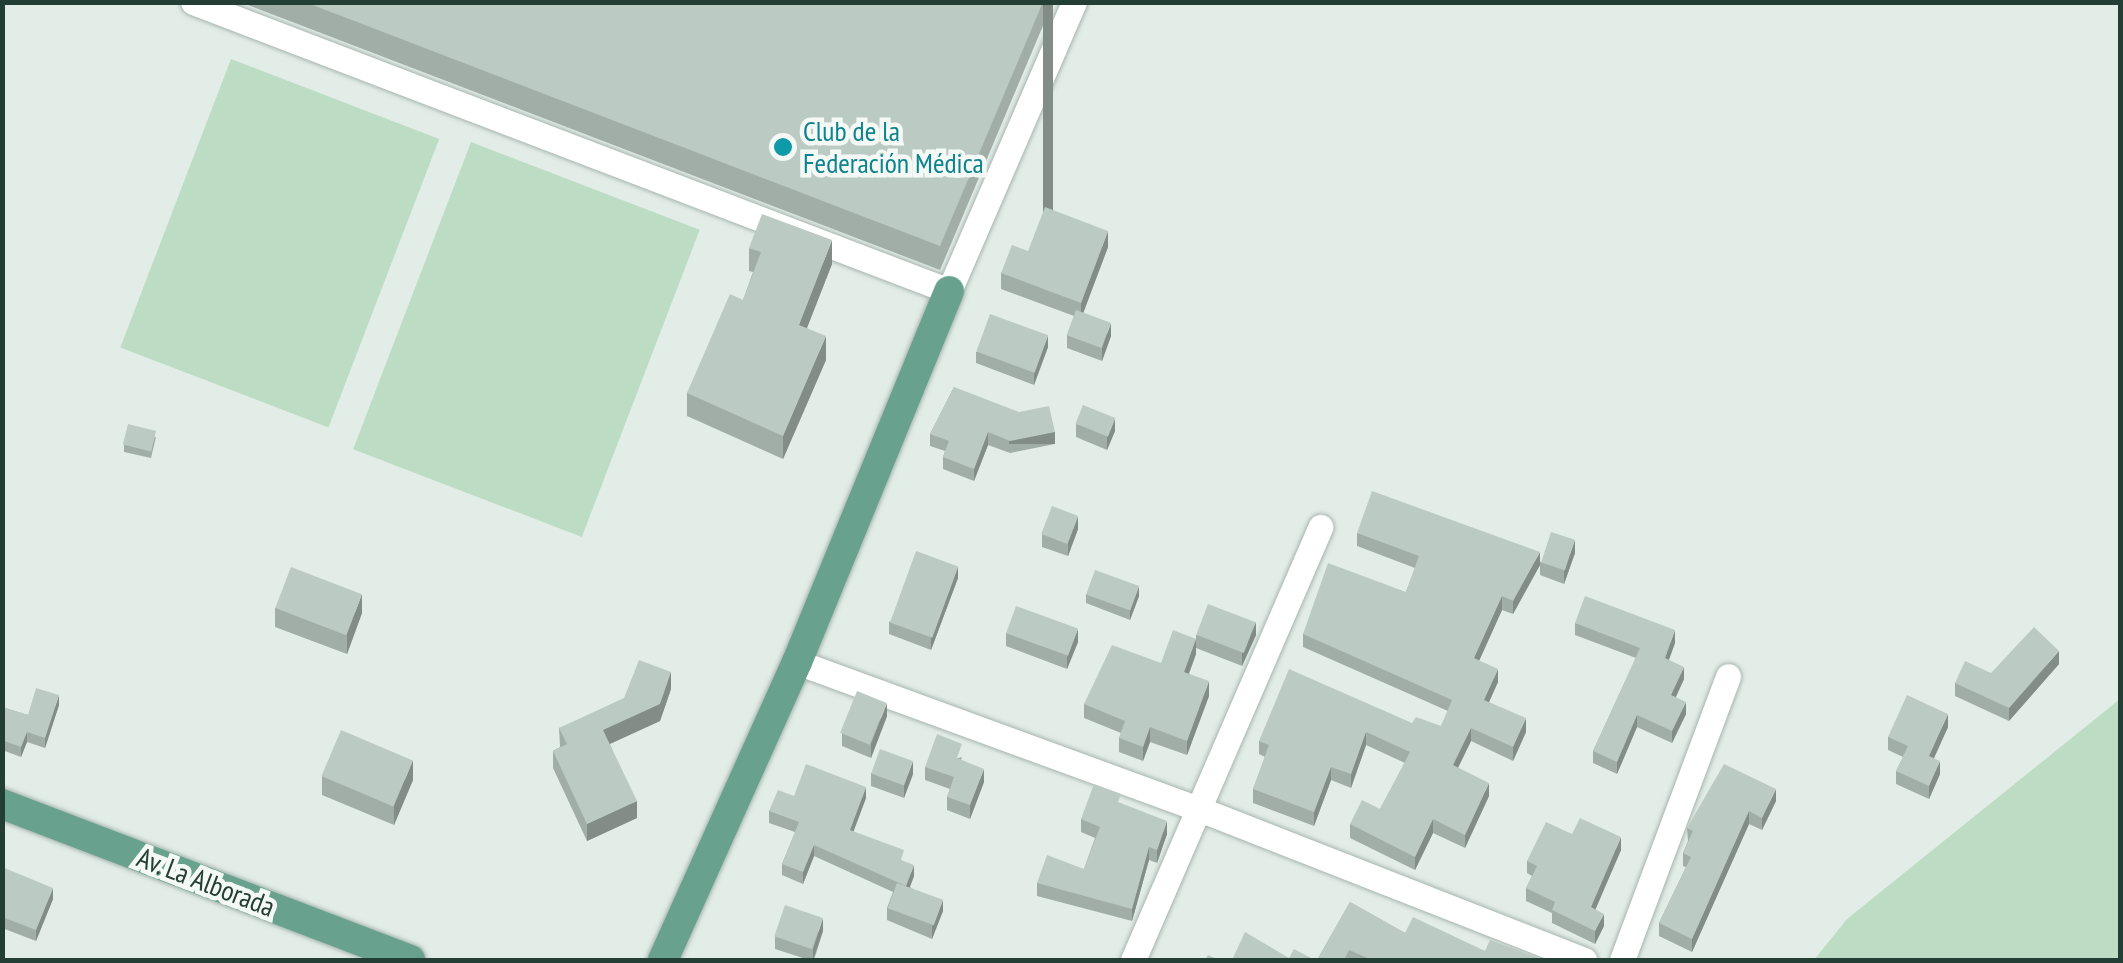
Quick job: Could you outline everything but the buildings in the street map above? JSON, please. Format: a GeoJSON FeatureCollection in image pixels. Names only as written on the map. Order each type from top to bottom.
{"type":"FeatureCollection","features":[{"type":"Feature","properties":{"kind":"main road"},"geometry":{"type":"LineString","coordinates":[[664,960],[797,662],[949,291]]}},
{"type":"Feature","properties":{"kind":"main road","name":"Av. La Alborada"},"geometry":{"type":"LineString","coordinates":[[2,804],[410,960]]}},
{"type":"Feature","properties":{"kind":"street"},"geometry":{"type":"LineString","coordinates":[[192,2],[949,291],[1074,2]]}},
{"type":"Feature","properties":{"kind":"street"},"geometry":{"type":"LineString","coordinates":[[1132,960],[1320,527]]}},
{"type":"Feature","properties":{"kind":"street"},"geometry":{"type":"LineString","coordinates":[[797,662],[1199,809],[1584,960]]}},
{"type":"Feature","properties":{"kind":"street"},"geometry":{"type":"LineString","coordinates":[[1622,960],[1728,676]]}},
{"type":"Feature","properties":{"kind":"green space"},"geometry":{"type":"Polygon","coordinates":[[[231,59],[439,139],[328,427],[120,347],[231,59]]]}},
{"type":"Feature","properties":{"kind":"green space"},"geometry":{"type":"Polygon","coordinates":[[[471,142],[700,230],[582,537],[353,449],[471,142]]]}},
{"type":"Feature","properties":{"kind":"green space"},"geometry":{"type":"Polygon","coordinates":[[[2120,699],[2120,960],[1814,960],[1847,919],[2120,699]]]}},
{"type":"Feature","properties":{"kind":"place","name":"Club de la Federación Médica"},"geometry":{"type":"Point","coordinates":[783,147]}}]}
